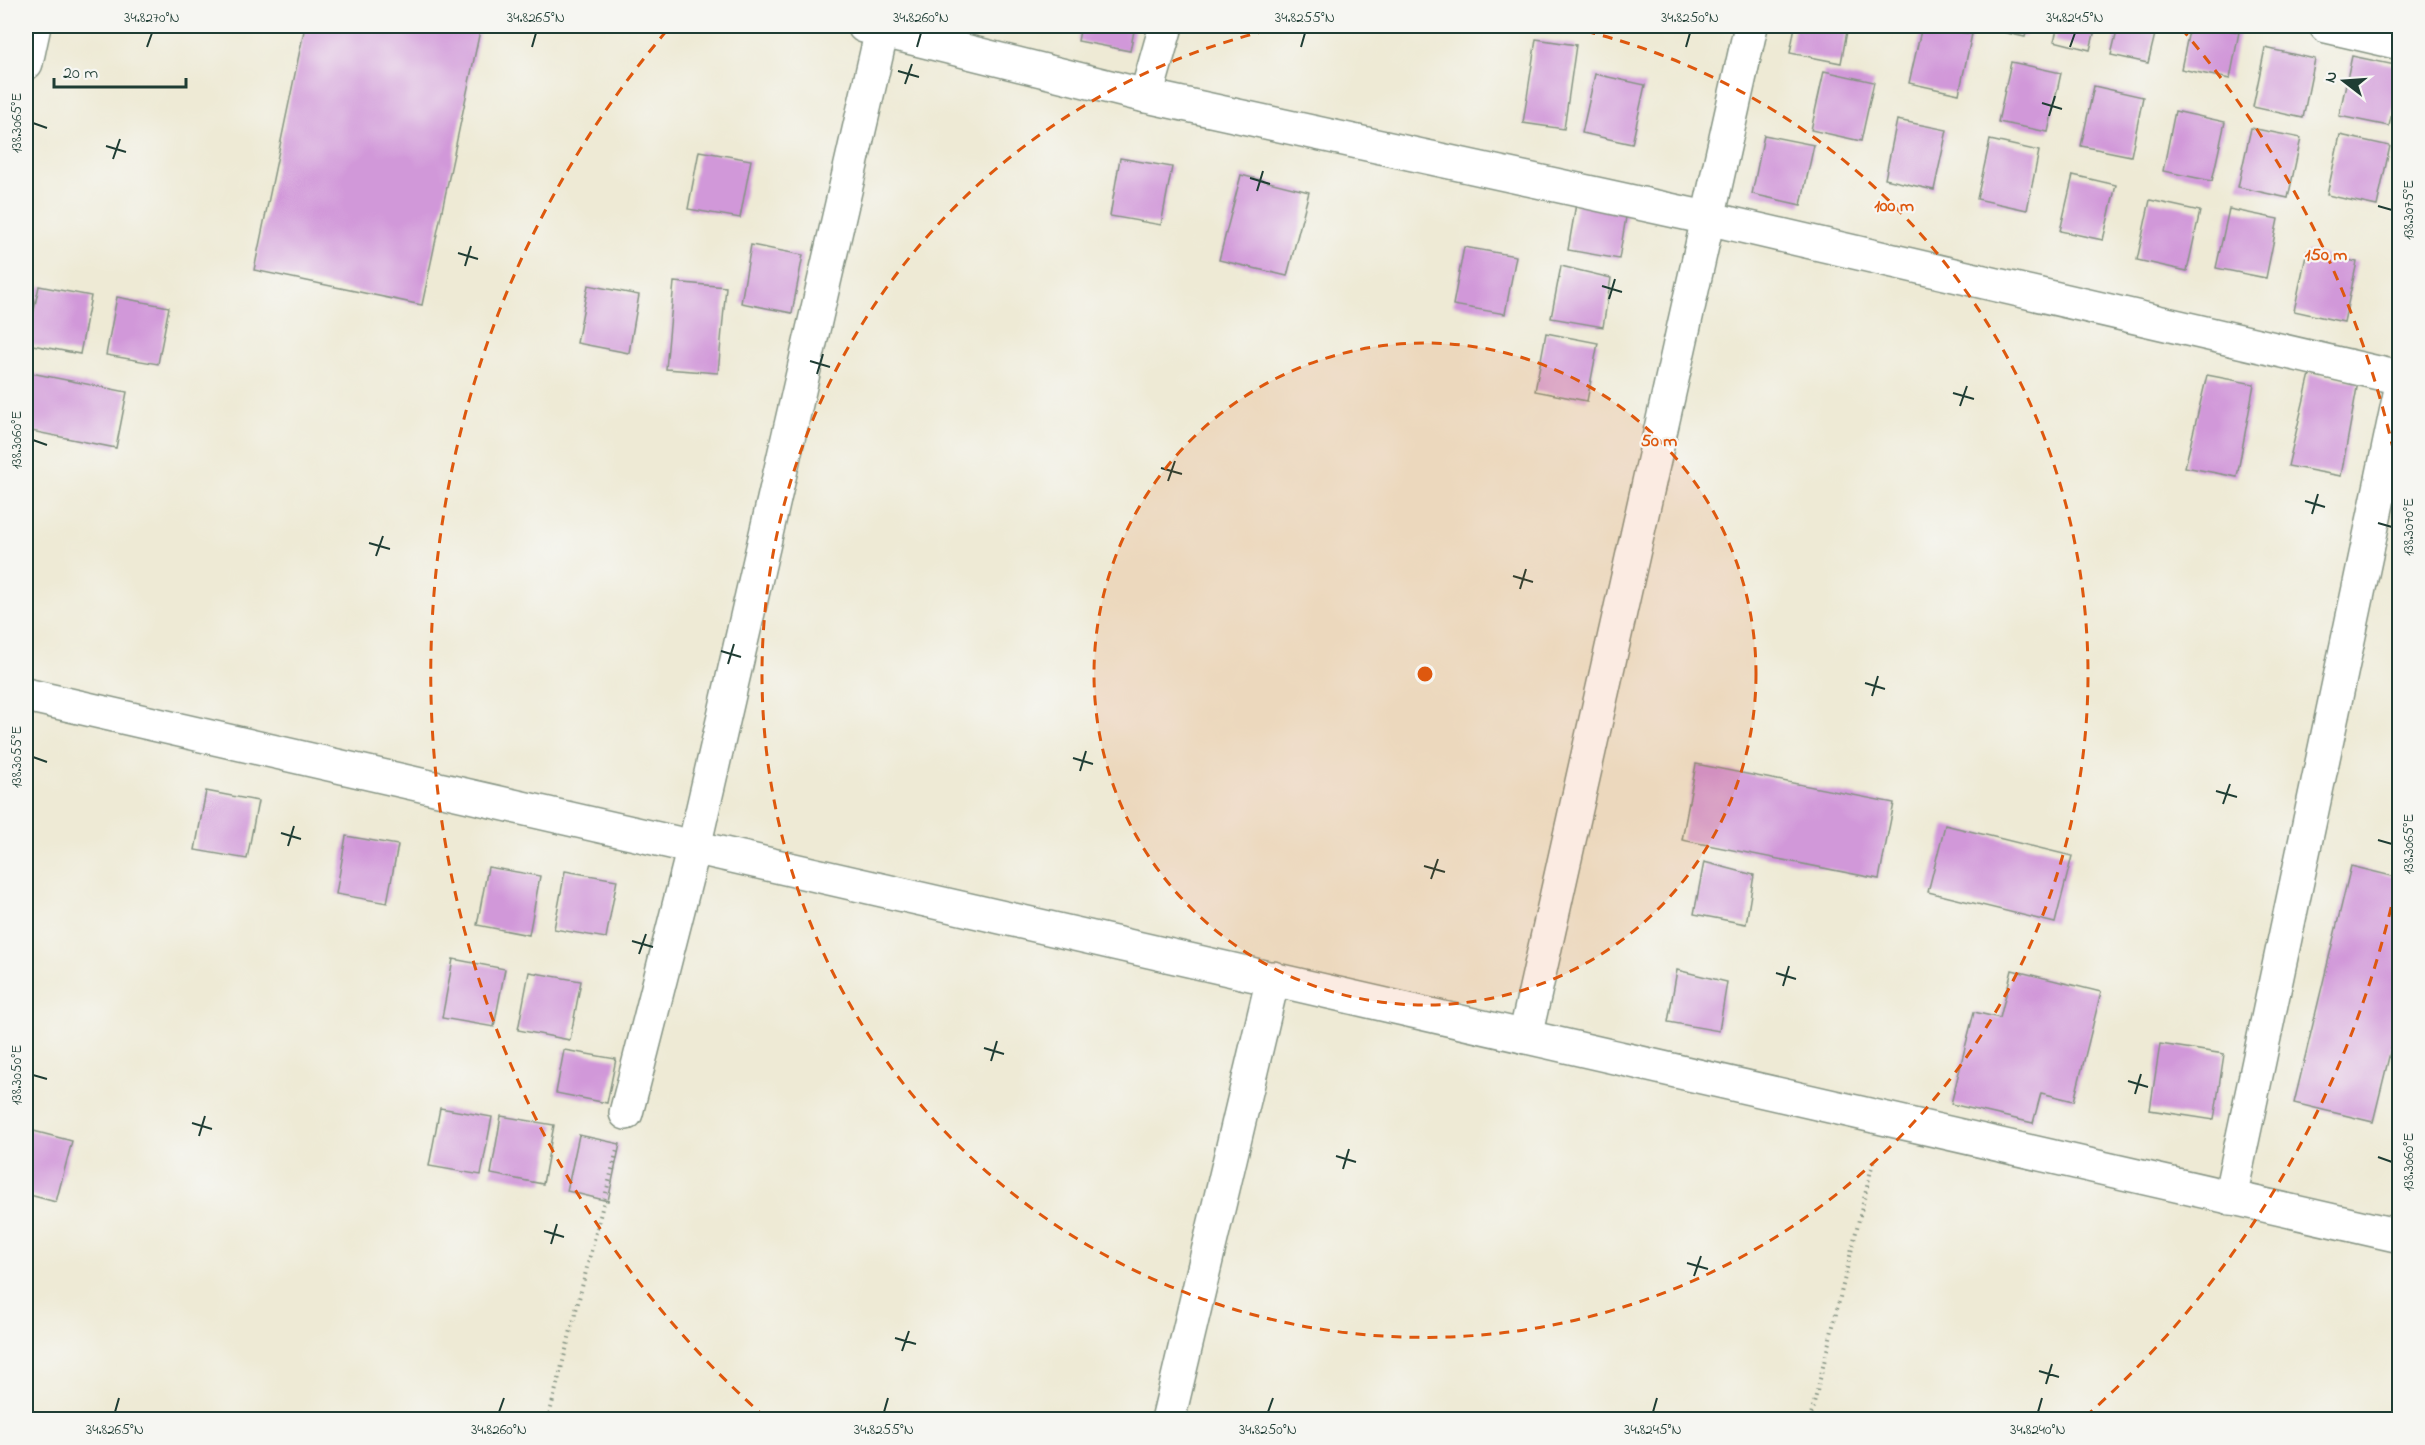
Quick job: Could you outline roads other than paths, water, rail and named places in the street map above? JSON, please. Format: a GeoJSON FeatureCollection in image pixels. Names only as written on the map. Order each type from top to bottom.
{"type":"FeatureCollection","features":[{"type":"Feature","properties":{"kind":"street"},"geometry":{"type":"LineString","coordinates":[[26,63],[34,26]]}},
{"type":"Feature","properties":{"kind":"street"},"geometry":{"type":"LineString","coordinates":[[1146,96],[1166,26]]}},
{"type":"Feature","properties":{"kind":"street"},"geometry":{"type":"LineString","coordinates":[[1525,1037],[1751,26]]}},
{"type":"Feature","properties":{"kind":"street"},"geometry":{"type":"LineString","coordinates":[[2326,26],[2400,43]]}},
{"type":"Feature","properties":{"kind":"street"},"geometry":{"type":"LineString","coordinates":[[626,1113],[694,847],[873,28],[1146,96],[1707,218],[2400,378]]}},
{"type":"Feature","properties":{"kind":"street"},"geometry":{"type":"LineString","coordinates":[[2230,1198],[2400,394]]}},
{"type":"Feature","properties":{"kind":"street"},"geometry":{"type":"LineString","coordinates":[[26,695],[2400,1236]]}},
{"type":"Feature","properties":{"kind":"street"},"geometry":{"type":"LineString","coordinates":[[1168,1419],[1273,978]]}}]}
